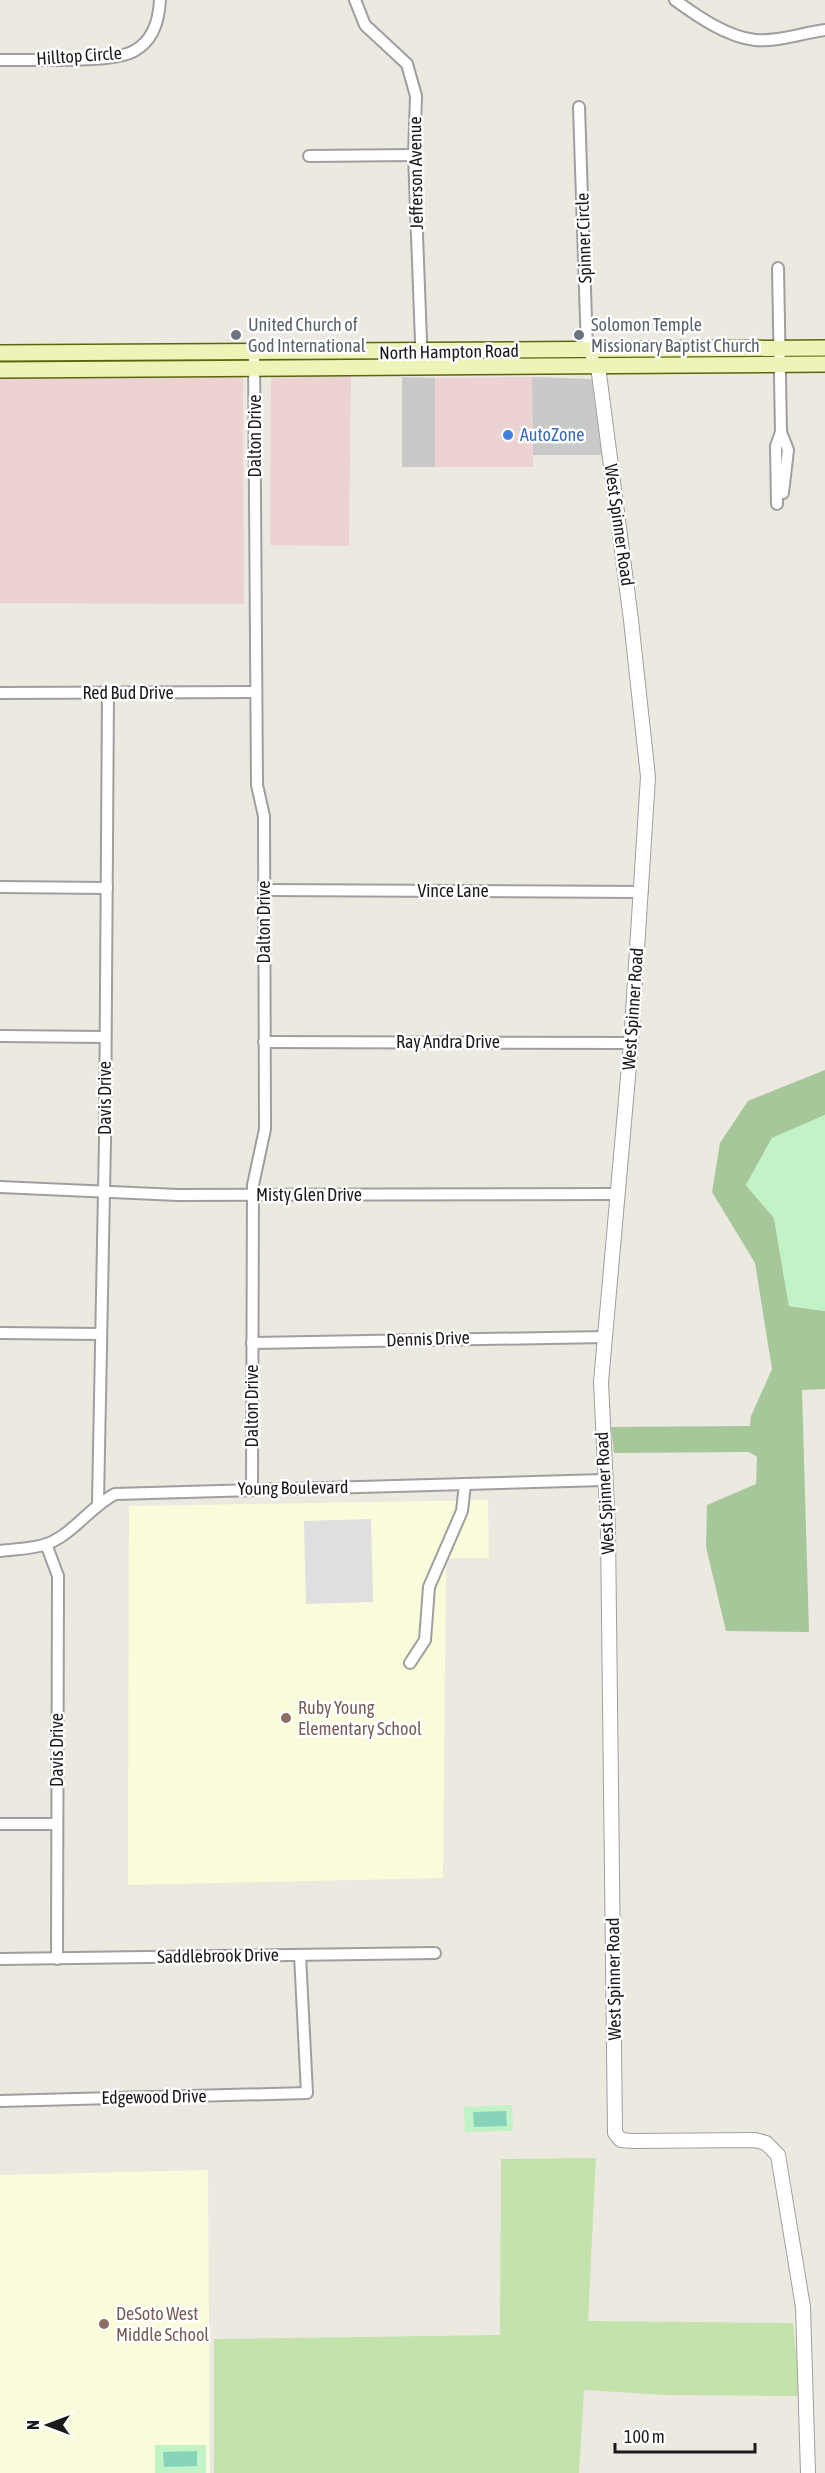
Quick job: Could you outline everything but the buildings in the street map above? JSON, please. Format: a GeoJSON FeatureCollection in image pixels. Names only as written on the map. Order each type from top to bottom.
{"type":"FeatureCollection","features":[{"type":"Feature","properties":{"kind":"main road","name":"North Hampton Road"},"geometry":{"type":"LineString","coordinates":[[0,353],[254,354],[825,348]]}},
{"type":"Feature","properties":{"kind":"main road"},"geometry":{"type":"LineString","coordinates":[[749,349],[750,365]]}},
{"type":"Feature","properties":{"kind":"main road","name":"North Hampton Road"},"geometry":{"type":"LineString","coordinates":[[0,370],[255,370],[825,364]]}},
{"type":"Feature","properties":{"kind":"street","name":"Hilltop Circle"},"geometry":{"type":"LineString","coordinates":[[0,60],[105,57],[132,52],[144,43],[156,26],[160,0]]}},
{"type":"Feature","properties":{"kind":"street","name":"Jefferson Avenue"},"geometry":{"type":"LineString","coordinates":[[355,0],[365,25],[407,64],[416,96],[414,155],[423,368]]}},
{"type":"Feature","properties":{"kind":"street"},"geometry":{"type":"LineString","coordinates":[[675,0],[728,33],[754,40],[781,39],[825,30]]}},
{"type":"Feature","properties":{"kind":"street","name":"Spinner Circle"},"geometry":{"type":"LineString","coordinates":[[579,107],[588,350],[598,366]]}},
{"type":"Feature","properties":{"kind":"street"},"geometry":{"type":"LineString","coordinates":[[309,156],[414,155]]}},
{"type":"Feature","properties":{"kind":"street"},"geometry":{"type":"LineString","coordinates":[[778,268],[781,432],[788,450],[780,504]]}},
{"type":"Feature","properties":{"kind":"street","name":"Dalton Drive"},"geometry":{"type":"LineString","coordinates":[[252,1488],[253,1194],[256,1160],[265,1129],[264,816],[257,785],[254,354]]}},
{"type":"Feature","properties":{"kind":"street","name":"West Spinner Road"},"geometry":{"type":"LineString","coordinates":[[598,366],[632,620],[648,777],[631,1043],[601,1382],[604,1480],[609,1530],[615,2133],[621,2140],[633,2141],[755,2140],[766,2143],[778,2155],[803,2307],[808,2473]]}},
{"type":"Feature","properties":{"kind":"street","name":"Red Bud Drive"},"geometry":{"type":"LineString","coordinates":[[0,693],[256,692]]}},
{"type":"Feature","properties":{"kind":"street","name":"Davis Drive"},"geometry":{"type":"LineString","coordinates":[[98,1502],[108,693]]}},
{"type":"Feature","properties":{"kind":"street"},"geometry":{"type":"LineString","coordinates":[[0,887],[107,888]]}},
{"type":"Feature","properties":{"kind":"street","name":"Vince Lane"},"geometry":{"type":"LineString","coordinates":[[265,890],[642,892]]}},
{"type":"Feature","properties":{"kind":"street"},"geometry":{"type":"LineString","coordinates":[[0,1035],[105,1036]]}},
{"type":"Feature","properties":{"kind":"street","name":"Ray Andra Drive"},"geometry":{"type":"LineString","coordinates":[[264,1042],[631,1043]]}},
{"type":"Feature","properties":{"kind":"street","name":"Misty Glen Drive"},"geometry":{"type":"LineString","coordinates":[[0,1187],[103,1192],[253,1194],[618,1194]]}},
{"type":"Feature","properties":{"kind":"street"},"geometry":{"type":"LineString","coordinates":[[0,1333],[100,1334]]}},
{"type":"Feature","properties":{"kind":"street","name":"Dennis Drive"},"geometry":{"type":"LineString","coordinates":[[252,1343],[604,1337]]}},
{"type":"Feature","properties":{"kind":"street","name":"Young Boulevard"},"geometry":{"type":"LineString","coordinates":[[0,1551],[46,1544],[68,1530],[98,1502],[115,1494],[252,1488],[604,1480]]}},
{"type":"Feature","properties":{"kind":"street"},"geometry":{"type":"LineString","coordinates":[[410,1663],[425,1640],[429,1587],[462,1510],[465,1484]]}},
{"type":"Feature","properties":{"kind":"street","name":"Davis Drive"},"geometry":{"type":"LineString","coordinates":[[46,1544],[58,1575],[57,1959]]}},
{"type":"Feature","properties":{"kind":"street"},"geometry":{"type":"LineString","coordinates":[[0,1824],[57,1824]]}},
{"type":"Feature","properties":{"kind":"street","name":"Saddlebrook Drive"},"geometry":{"type":"LineString","coordinates":[[0,1959],[435,1953]]}},
{"type":"Feature","properties":{"kind":"street","name":"Edgewood Drive"},"geometry":{"type":"LineString","coordinates":[[0,2101],[307,2093],[300,1955]]}},
{"type":"Feature","properties":{"kind":"shaded area"},"geometry":{"type":"Polygon","coordinates":[[[351,374],[349,546],[270,545],[271,376],[351,374]]]}},
{"type":"Feature","properties":{"kind":"shaded area"},"geometry":{"type":"Polygon","coordinates":[[[243,377],[244,604],[0,603],[0,378],[243,377]]]}},
{"type":"Feature","properties":{"kind":"shaded area"},"geometry":{"type":"Polygon","coordinates":[[[402,377],[435,378],[435,467],[402,467],[402,377]]]}},
{"type":"Feature","properties":{"kind":"shaded area"},"geometry":{"type":"Polygon","coordinates":[[[532,377],[533,467],[435,467],[435,378],[532,377]]]}},
{"type":"Feature","properties":{"kind":"shaded area"},"geometry":{"type":"Polygon","coordinates":[[[532,377],[592,379],[602,455],[533,455],[532,377]]]}},
{"type":"Feature","properties":{"kind":"shaded area"},"geometry":{"type":"Polygon","coordinates":[[[825,1070],[825,1115],[772,1138],[746,1185],[774,1218],[789,1306],[825,1311],[825,1389],[802,1390],[809,1632],[726,1631],[706,1547],[707,1505],[756,1484],[757,1457],[749,1452],[614,1453],[611,1427],[750,1426],[751,1416],[772,1369],[755,1263],[712,1192],[720,1143],[748,1101],[825,1070]]]}},
{"type":"Feature","properties":{"kind":"shaded area","name":"Ruby Young Elementary School"},"geometry":{"type":"Polygon","coordinates":[[[488,1500],[489,1558],[446,1558],[443,1878],[128,1885],[129,1506],[488,1500]]]}},
{"type":"Feature","properties":{"kind":"shaded area"},"geometry":{"type":"Polygon","coordinates":[[[371,1519],[373,1602],[306,1604],[304,1521],[371,1519]]]}},
{"type":"Feature","properties":{"kind":"shaded area","name":"DeSoto West Middle School"},"geometry":{"type":"Polygon","coordinates":[[[208,2170],[210,2473],[0,2473],[0,2175],[208,2170]]]}},
{"type":"Feature","properties":{"kind":"green space"},"geometry":{"type":"Polygon","coordinates":[[[825,1115],[825,1311],[789,1306],[774,1218],[746,1185],[772,1138],[825,1115]]]}},
{"type":"Feature","properties":{"kind":"green space"},"geometry":{"type":"Polygon","coordinates":[[[512,2105],[513,2131],[465,2132],[464,2107],[512,2105]]]}},
{"type":"Feature","properties":{"kind":"green space"},"geometry":{"type":"Polygon","coordinates":[[[506,2111],[507,2126],[474,2127],[473,2112],[506,2111]]]}},
{"type":"Feature","properties":{"kind":"green space"},"geometry":{"type":"Polygon","coordinates":[[[596,2158],[588,2321],[793,2323],[800,2396],[666,2395],[584,2390],[579,2473],[214,2473],[214,2339],[500,2335],[501,2159],[596,2158]]]}},
{"type":"Feature","properties":{"kind":"green space"},"geometry":{"type":"Polygon","coordinates":[[[155,2445],[206,2445],[206,2473],[155,2473],[155,2445]]]}},
{"type":"Feature","properties":{"kind":"green space"},"geometry":{"type":"Polygon","coordinates":[[[197,2451],[197,2466],[164,2467],[163,2452],[197,2451]]]}},
{"type":"Feature","properties":{"kind":"place","name":"United Church of God International"},"geometry":{"type":"Point","coordinates":[236,335]}},
{"type":"Feature","properties":{"kind":"place","name":"Solomon Temple Missionary Baptist Church"},"geometry":{"type":"Point","coordinates":[579,335]}},
{"type":"Feature","properties":{"kind":"place","name":"AutoZone"},"geometry":{"type":"Point","coordinates":[508,435]}},
{"type":"Feature","properties":{"kind":"place","name":"Ruby Young Elementary School"},"geometry":{"type":"Point","coordinates":[286,1718]}},
{"type":"Feature","properties":{"kind":"place","name":"DeSoto West Middle School"},"geometry":{"type":"Point","coordinates":[104,2324]}}]}
